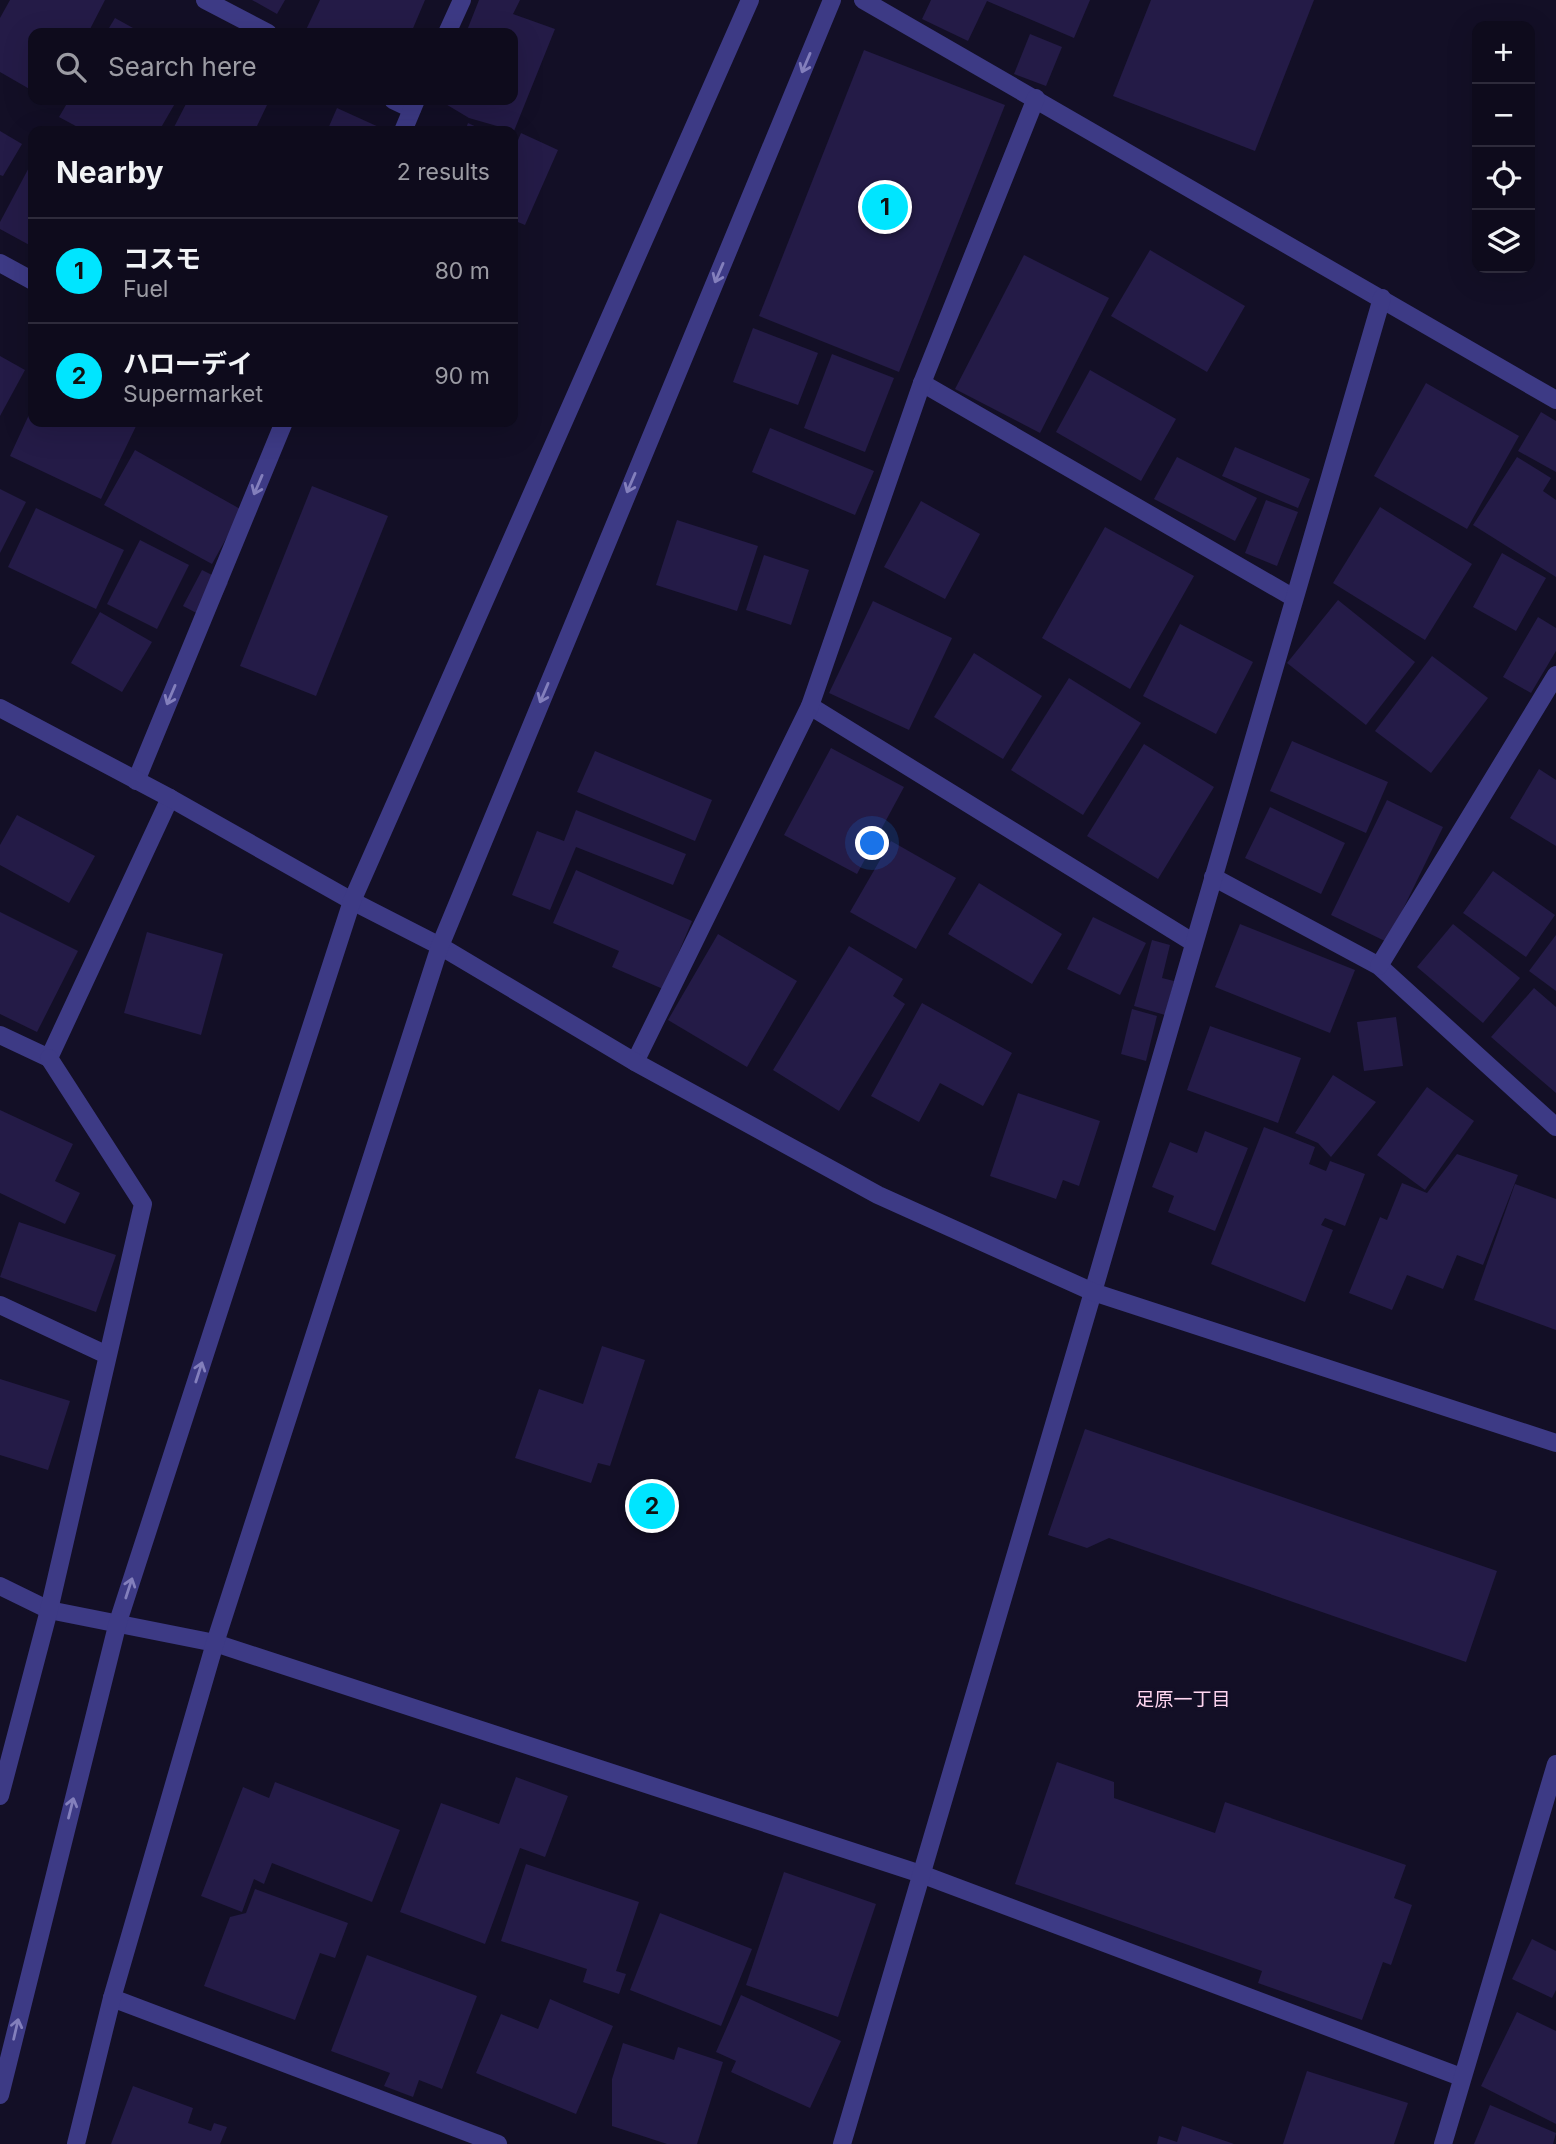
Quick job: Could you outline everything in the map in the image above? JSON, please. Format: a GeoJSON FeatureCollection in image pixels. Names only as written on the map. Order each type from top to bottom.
{"type":"FeatureCollection","features":[{"type":"Feature","properties":{"kind":"street"},"geometry":{"type":"LineString","coordinates":[[205,0],[258,28]]}},
{"type":"Feature","properties":{"kind":"street"},"geometry":{"type":"LineString","coordinates":[[449,28],[463,0]]}},
{"type":"Feature","properties":{"kind":"street"},"geometry":{"type":"LineString","coordinates":[[0,2095],[118,1622],[352,901],[750,0]]}},
{"type":"Feature","properties":{"kind":"street"},"geometry":{"type":"LineString","coordinates":[[76,2144],[112,1998],[215,1643],[440,946],[832,0]]}},
{"type":"Feature","properties":{"kind":"street"},"geometry":{"type":"LineString","coordinates":[[863,0],[1556,400]]}},
{"type":"Feature","properties":{"kind":"street"},"geometry":{"type":"LineString","coordinates":[[635,1062],[810,706],[922,383],[1036,98]]}},
{"type":"Feature","properties":{"kind":"street"},"geometry":{"type":"LineString","coordinates":[[405,126],[414,105]]}},
{"type":"Feature","properties":{"kind":"street"},"geometry":{"type":"LineString","coordinates":[[0,263],[28,278]]}},
{"type":"Feature","properties":{"kind":"street"},"geometry":{"type":"LineString","coordinates":[[842,2144],[1382,298]]}},
{"type":"Feature","properties":{"kind":"street"},"geometry":{"type":"LineString","coordinates":[[922,383],[1294,598]]}},
{"type":"Feature","properties":{"kind":"street"},"geometry":{"type":"LineString","coordinates":[[136,780],[282,427]]}},
{"type":"Feature","properties":{"kind":"street"},"geometry":{"type":"LineString","coordinates":[[1379,966],[1556,675]]}},
{"type":"Feature","properties":{"kind":"street"},"geometry":{"type":"LineString","coordinates":[[810,706],[1194,943]]}},
{"type":"Feature","properties":{"kind":"street"},"geometry":{"type":"LineString","coordinates":[[0,708],[170,798],[352,901],[440,946],[635,1062],[878,1195],[1093,1292],[1556,1443]]}},
{"type":"Feature","properties":{"kind":"street"},"geometry":{"type":"LineString","coordinates":[[49,1058],[170,798]]}},
{"type":"Feature","properties":{"kind":"street"},"geometry":{"type":"LineString","coordinates":[[1213,877],[1379,966],[1556,1127]]}},
{"type":"Feature","properties":{"kind":"street"},"geometry":{"type":"LineString","coordinates":[[0,1035],[49,1058],[143,1204],[49,1610],[0,1796]]}},
{"type":"Feature","properties":{"kind":"street"},"geometry":{"type":"LineString","coordinates":[[0,1305],[107,1355]]}},
{"type":"Feature","properties":{"kind":"street"},"geometry":{"type":"LineString","coordinates":[[0,1586],[49,1610],[215,1643],[921,1874],[1461,2077]]}},
{"type":"Feature","properties":{"kind":"street"},"geometry":{"type":"LineString","coordinates":[[1443,2144],[1556,1765]]}},
{"type":"Feature","properties":{"kind":"street"},"geometry":{"type":"LineString","coordinates":[[112,1998],[498,2144]]}},
{"type":"Feature","properties":{"kind":"building"},"geometry":{"type":"Polygon","coordinates":[[[10,0],[105,0],[91,28],[28,28],[28,88],[0,72],[0,18],[10,0]]]}},
{"type":"Feature","properties":{"kind":"building"},"geometry":{"type":"Polygon","coordinates":[[[252,0],[285,0],[277,14],[252,0]]]}},
{"type":"Feature","properties":{"kind":"building"},"geometry":{"type":"Polygon","coordinates":[[[320,0],[425,0],[413,28],[307,28],[320,0]]]}},
{"type":"Feature","properties":{"kind":"building"},"geometry":{"type":"Polygon","coordinates":[[[479,0],[520,0],[513,14],[555,29],[516,126],[497,126],[469,118],[447,105],[518,105],[518,28],[468,28],[479,0]]]}},
{"type":"Feature","properties":{"kind":"building"},"geometry":{"type":"Polygon","coordinates":[[[931,0],[1090,0],[1074,38],[987,1],[968,41],[922,19],[931,0]]]}},
{"type":"Feature","properties":{"kind":"building"},"geometry":{"type":"Polygon","coordinates":[[[1151,0],[1314,0],[1255,151],[1113,96],[1151,0]]]}},
{"type":"Feature","properties":{"kind":"building"},"geometry":{"type":"Polygon","coordinates":[[[115,18],[133,28],[109,28],[115,18]]]}},
{"type":"Feature","properties":{"kind":"building"},"geometry":{"type":"Polygon","coordinates":[[[1030,34],[1062,47],[1046,86],[1014,74],[1030,34]]]}},
{"type":"Feature","properties":{"kind":"building"},"geometry":{"type":"Polygon","coordinates":[[[864,50],[1005,105],[899,372],[759,316],[864,50]]]}},
{"type":"Feature","properties":{"kind":"building"},"geometry":{"type":"Polygon","coordinates":[[[66,105],[174,105],[162,126],[76,126],[59,117],[66,105]]]}},
{"type":"Feature","properties":{"kind":"building"},"geometry":{"type":"Polygon","coordinates":[[[185,105],[267,105],[257,126],[175,126],[185,105]]]}},
{"type":"Feature","properties":{"kind":"building"},"geometry":{"type":"Polygon","coordinates":[[[337,108],[377,126],[329,126],[337,108]]]}},
{"type":"Feature","properties":{"kind":"building"},"geometry":{"type":"Polygon","coordinates":[[[0,131],[22,144],[3,176],[0,175],[0,131]]]}},
{"type":"Feature","properties":{"kind":"building"},"geometry":{"type":"Polygon","coordinates":[[[521,133],[558,150],[525,225],[518,222],[518,140],[521,133]]]}},
{"type":"Feature","properties":{"kind":"building"},"geometry":{"type":"Polygon","coordinates":[[[28,169],[28,244],[0,229],[0,222],[28,169]]]}},
{"type":"Feature","properties":{"kind":"building"},"geometry":{"type":"Polygon","coordinates":[[[1150,250],[1245,306],[1207,372],[1111,316],[1150,250]]]}},
{"type":"Feature","properties":{"kind":"building"},"geometry":{"type":"Polygon","coordinates":[[[1024,255],[1109,298],[1040,433],[955,389],[1024,255]]]}},
{"type":"Feature","properties":{"kind":"building"},"geometry":{"type":"Polygon","coordinates":[[[753,328],[818,353],[798,405],[733,382],[753,328]]]}},
{"type":"Feature","properties":{"kind":"building"},"geometry":{"type":"Polygon","coordinates":[[[832,354],[894,378],[865,452],[804,428],[832,354]]]}},
{"type":"Feature","properties":{"kind":"building"},"geometry":{"type":"Polygon","coordinates":[[[0,356],[25,370],[0,416],[0,356]]]}},
{"type":"Feature","properties":{"kind":"building"},"geometry":{"type":"Polygon","coordinates":[[[1090,370],[1176,419],[1141,481],[1056,432],[1090,370]]]}},
{"type":"Feature","properties":{"kind":"building"},"geometry":{"type":"Polygon","coordinates":[[[1426,383],[1519,436],[1467,529],[1374,476],[1426,383]]]}},
{"type":"Feature","properties":{"kind":"building"},"geometry":{"type":"Polygon","coordinates":[[[1541,412],[1556,421],[1556,472],[1518,451],[1541,412]]]}},
{"type":"Feature","properties":{"kind":"building"},"geometry":{"type":"Polygon","coordinates":[[[28,417],[28,427],[136,427],[101,499],[10,456],[28,417]]]}},
{"type":"Feature","properties":{"kind":"building"},"geometry":{"type":"Polygon","coordinates":[[[770,428],[874,471],[855,515],[752,472],[770,428]]]}},
{"type":"Feature","properties":{"kind":"building"},"geometry":{"type":"Polygon","coordinates":[[[1235,447],[1310,479],[1298,508],[1222,476],[1235,447]]]}},
{"type":"Feature","properties":{"kind":"building"},"geometry":{"type":"Polygon","coordinates":[[[135,450],[242,510],[212,564],[104,505],[135,450]]]}},
{"type":"Feature","properties":{"kind":"building"},"geometry":{"type":"Polygon","coordinates":[[[1177,457],[1257,498],[1235,541],[1154,499],[1177,457]]]}},
{"type":"Feature","properties":{"kind":"building"},"geometry":{"type":"Polygon","coordinates":[[[1517,457],[1551,478],[1543,491],[1556,500],[1556,577],[1473,525],[1517,457]]]}},
{"type":"Feature","properties":{"kind":"building"},"geometry":{"type":"Polygon","coordinates":[[[312,486],[388,516],[316,696],[240,666],[312,486]]]}},
{"type":"Feature","properties":{"kind":"building"},"geometry":{"type":"Polygon","coordinates":[[[0,489],[26,502],[0,553],[0,489]]]}},
{"type":"Feature","properties":{"kind":"building"},"geometry":{"type":"Polygon","coordinates":[[[1266,500],[1298,512],[1277,566],[1245,553],[1266,500]]]}},
{"type":"Feature","properties":{"kind":"building"},"geometry":{"type":"Polygon","coordinates":[[[921,501],[980,534],[945,599],[884,567],[921,501]]]}},
{"type":"Feature","properties":{"kind":"building"},"geometry":{"type":"Polygon","coordinates":[[[1380,507],[1472,564],[1425,640],[1333,583],[1380,507]]]}},
{"type":"Feature","properties":{"kind":"building"},"geometry":{"type":"Polygon","coordinates":[[[36,508],[124,550],[96,609],[8,567],[36,508]]]}},
{"type":"Feature","properties":{"kind":"building"},"geometry":{"type":"Polygon","coordinates":[[[677,520],[758,546],[737,611],[656,585],[677,520]]]}},
{"type":"Feature","properties":{"kind":"building"},"geometry":{"type":"Polygon","coordinates":[[[1105,527],[1194,576],[1130,689],[1042,638],[1105,527]]]}},
{"type":"Feature","properties":{"kind":"building"},"geometry":{"type":"Polygon","coordinates":[[[140,540],[189,565],[157,629],[107,604],[140,540]]]}},
{"type":"Feature","properties":{"kind":"building"},"geometry":{"type":"Polygon","coordinates":[[[1502,553],[1546,578],[1516,631],[1473,607],[1502,553]]]}},
{"type":"Feature","properties":{"kind":"building"},"geometry":{"type":"Polygon","coordinates":[[[764,555],[809,570],[791,625],[746,610],[764,555]]]}},
{"type":"Feature","properties":{"kind":"building"},"geometry":{"type":"Polygon","coordinates":[[[202,570],[228,583],[210,620],[183,606],[202,570]]]}},
{"type":"Feature","properties":{"kind":"building"},"geometry":{"type":"Polygon","coordinates":[[[1338,600],[1415,662],[1366,725],[1287,663],[1338,600]]]}},
{"type":"Feature","properties":{"kind":"building"},"geometry":{"type":"Polygon","coordinates":[[[873,601],[952,638],[909,730],[829,693],[873,601]]]}},
{"type":"Feature","properties":{"kind":"building"},"geometry":{"type":"Polygon","coordinates":[[[100,612],[152,642],[122,692],[71,663],[100,612]]]}},
{"type":"Feature","properties":{"kind":"building"},"geometry":{"type":"Polygon","coordinates":[[[1538,617],[1556,628],[1556,651],[1531,693],[1503,677],[1538,617]]]}},
{"type":"Feature","properties":{"kind":"building"},"geometry":{"type":"Polygon","coordinates":[[[1180,624],[1253,662],[1216,734],[1143,696],[1180,624]]]}},
{"type":"Feature","properties":{"kind":"building"},"geometry":{"type":"Polygon","coordinates":[[[974,653],[1042,696],[1003,759],[934,717],[974,653]]]}},
{"type":"Feature","properties":{"kind":"building"},"geometry":{"type":"Polygon","coordinates":[[[1432,656],[1488,698],[1431,773],[1375,731],[1432,656]]]}},
{"type":"Feature","properties":{"kind":"building"},"geometry":{"type":"Polygon","coordinates":[[[1069,678],[1141,723],[1083,815],[1011,770],[1069,678]]]}},
{"type":"Feature","properties":{"kind":"building"},"geometry":{"type":"Polygon","coordinates":[[[1292,741],[1388,782],[1366,833],[1270,791],[1292,741]]]}},
{"type":"Feature","properties":{"kind":"building"},"geometry":{"type":"Polygon","coordinates":[[[1144,744],[1214,787],[1158,879],[1087,836],[1144,744]]]}},
{"type":"Feature","properties":{"kind":"building"},"geometry":{"type":"Polygon","coordinates":[[[831,748],[904,787],[857,874],[784,835],[831,748]]]}},
{"type":"Feature","properties":{"kind":"building"},"geometry":{"type":"Polygon","coordinates":[[[595,751],[712,800],[695,841],[577,792],[595,751]]]}},
{"type":"Feature","properties":{"kind":"building"},"geometry":{"type":"Polygon","coordinates":[[[1539,769],[1556,780],[1556,846],[1510,818],[1539,769]]]}},
{"type":"Feature","properties":{"kind":"building"},"geometry":{"type":"Polygon","coordinates":[[[1387,800],[1443,827],[1387,942],[1331,915],[1387,800]]]}},
{"type":"Feature","properties":{"kind":"building"},"geometry":{"type":"Polygon","coordinates":[[[1270,807],[1345,843],[1321,894],[1245,858],[1270,807]]]}},
{"type":"Feature","properties":{"kind":"building"},"geometry":{"type":"Polygon","coordinates":[[[576,810],[686,854],[673,885],[576,847],[550,910],[512,895],[537,831],[564,841],[576,810]]]}},
{"type":"Feature","properties":{"kind":"building"},"geometry":{"type":"Polygon","coordinates":[[[17,815],[95,856],[69,903],[0,865],[0,845],[17,815]]]}},
{"type":"Feature","properties":{"kind":"building"},"geometry":{"type":"Polygon","coordinates":[[[891,841],[956,878],[916,949],[850,912],[891,841]]]}},
{"type":"Feature","properties":{"kind":"building"},"geometry":{"type":"Polygon","coordinates":[[[576,870],[692,921],[663,989],[612,967],[619,951],[553,923],[576,870]]]}},
{"type":"Feature","properties":{"kind":"building"},"geometry":{"type":"Polygon","coordinates":[[[1493,871],[1555,915],[1526,957],[1463,913],[1493,871]]]}},
{"type":"Feature","properties":{"kind":"building"},"geometry":{"type":"Polygon","coordinates":[[[979,883],[1062,934],[1032,984],[948,934],[979,883]]]}},
{"type":"Feature","properties":{"kind":"building"},"geometry":{"type":"Polygon","coordinates":[[[0,912],[78,951],[37,1032],[0,1014],[0,912]]]}},
{"type":"Feature","properties":{"kind":"building"},"geometry":{"type":"Polygon","coordinates":[[[1093,917],[1146,943],[1120,995],[1067,969],[1093,917]]]}},
{"type":"Feature","properties":{"kind":"building"},"geometry":{"type":"Polygon","coordinates":[[[1240,924],[1355,970],[1330,1033],[1215,987],[1240,924]]]}},
{"type":"Feature","properties":{"kind":"building"},"geometry":{"type":"Polygon","coordinates":[[[1453,924],[1520,978],[1483,1023],[1417,967],[1453,924]]]}},
{"type":"Feature","properties":{"kind":"building"},"geometry":{"type":"Polygon","coordinates":[[[147,932],[223,954],[201,1035],[124,1013],[147,932]]]}},
{"type":"Feature","properties":{"kind":"building"},"geometry":{"type":"Polygon","coordinates":[[[718,934],[797,981],[747,1067],[668,1020],[718,934]]]}},
{"type":"Feature","properties":{"kind":"building"},"geometry":{"type":"Polygon","coordinates":[[[1556,935],[1556,991],[1529,971],[1556,935]]]}},
{"type":"Feature","properties":{"kind":"building"},"geometry":{"type":"Polygon","coordinates":[[[1152,940],[1170,945],[1162,978],[1174,981],[1165,1015],[1134,1006],[1152,940]]]}},
{"type":"Feature","properties":{"kind":"building"},"geometry":{"type":"Polygon","coordinates":[[[849,946],[903,979],[893,996],[905,1004],[839,1111],[773,1070],[849,946]]]}},
{"type":"Feature","properties":{"kind":"building"},"geometry":{"type":"Polygon","coordinates":[[[1534,988],[1556,1007],[1556,1093],[1491,1037],[1534,988]]]}},
{"type":"Feature","properties":{"kind":"building"},"geometry":{"type":"Polygon","coordinates":[[[922,1003],[1012,1053],[983,1106],[940,1083],[919,1122],[871,1096],[922,1003]]]}},
{"type":"Feature","properties":{"kind":"building"},"geometry":{"type":"Polygon","coordinates":[[[1132,1009],[1157,1016],[1146,1061],[1121,1054],[1132,1009]]]}},
{"type":"Feature","properties":{"kind":"building"},"geometry":{"type":"Polygon","coordinates":[[[1396,1017],[1403,1066],[1364,1071],[1357,1022],[1396,1017]]]}},
{"type":"Feature","properties":{"kind":"building"},"geometry":{"type":"Polygon","coordinates":[[[1210,1026],[1301,1058],[1278,1123],[1187,1090],[1210,1026]]]}},
{"type":"Feature","properties":{"kind":"building"},"geometry":{"type":"Polygon","coordinates":[[[1333,1075],[1376,1102],[1331,1157],[1318,1143],[1295,1133],[1333,1075]]]}},
{"type":"Feature","properties":{"kind":"building"},"geometry":{"type":"Polygon","coordinates":[[[1427,1087],[1474,1121],[1425,1190],[1377,1155],[1427,1087]]]}},
{"type":"Feature","properties":{"kind":"building"},"geometry":{"type":"Polygon","coordinates":[[[1018,1093],[1100,1121],[1079,1186],[1063,1180],[1056,1199],[990,1176],[1018,1093]]]}},
{"type":"Feature","properties":{"kind":"building"},"geometry":{"type":"Polygon","coordinates":[[[0,1110],[73,1144],[55,1181],[80,1193],[65,1224],[0,1193],[0,1110]]]}},
{"type":"Feature","properties":{"kind":"building"},"geometry":{"type":"Polygon","coordinates":[[[1264,1127],[1315,1147],[1309,1164],[1326,1171],[1330,1161],[1365,1174],[1345,1226],[1325,1218],[1321,1225],[1333,1230],[1305,1302],[1211,1264],[1264,1127]]]}},
{"type":"Feature","properties":{"kind":"building"},"geometry":{"type":"Polygon","coordinates":[[[1205,1131],[1248,1148],[1215,1231],[1168,1212],[1174,1196],[1152,1187],[1170,1142],[1197,1153],[1205,1131]]]}},
{"type":"Feature","properties":{"kind":"building"},"geometry":{"type":"Polygon","coordinates":[[[1457,1154],[1518,1175],[1483,1265],[1457,1255],[1443,1289],[1407,1275],[1392,1310],[1349,1293],[1380,1217],[1387,1220],[1402,1183],[1427,1193],[1457,1154]]]}},
{"type":"Feature","properties":{"kind":"building"},"geometry":{"type":"Polygon","coordinates":[[[1515,1184],[1556,1199],[1556,1330],[1474,1300],[1515,1184]]]}},
{"type":"Feature","properties":{"kind":"building"},"geometry":{"type":"Polygon","coordinates":[[[19,1222],[116,1255],[96,1312],[0,1277],[19,1222]]]}},
{"type":"Feature","properties":{"kind":"building"},"geometry":{"type":"Polygon","coordinates":[[[602,1346],[645,1360],[610,1466],[598,1463],[591,1483],[515,1458],[539,1389],[583,1404],[602,1346]]]}},
{"type":"Feature","properties":{"kind":"building"},"geometry":{"type":"Polygon","coordinates":[[[0,1379],[70,1401],[48,1470],[0,1455],[0,1379]]]}},
{"type":"Feature","properties":{"kind":"building"},"geometry":{"type":"Polygon","coordinates":[[[1085,1429],[1497,1571],[1466,1662],[1109,1538],[1087,1548],[1048,1535],[1085,1429]]]}},
{"type":"Feature","properties":{"kind":"building"},"geometry":{"type":"Polygon","coordinates":[[[1057,1762],[1114,1782],[1114,1798],[1215,1833],[1225,1802],[1406,1865],[1394,1898],[1412,1905],[1391,1965],[1383,1962],[1362,2020],[1258,1983],[1262,1971],[1015,1884],[1057,1762]]]}},
{"type":"Feature","properties":{"kind":"building"},"geometry":{"type":"Polygon","coordinates":[[[516,1777],[568,1796],[545,1857],[520,1848],[485,1944],[400,1912],[441,1803],[499,1824],[516,1777]]]}},
{"type":"Feature","properties":{"kind":"building"},"geometry":{"type":"Polygon","coordinates":[[[275,1782],[400,1830],[372,1902],[272,1863],[264,1884],[254,1879],[242,1912],[201,1896],[243,1787],[269,1798],[275,1782]]]}},
{"type":"Feature","properties":{"kind":"building"},"geometry":{"type":"Polygon","coordinates":[[[526,1864],[639,1902],[616,1971],[626,1974],[619,1994],[583,1982],[587,1969],[501,1941],[526,1864]]]}},
{"type":"Feature","properties":{"kind":"building"},"geometry":{"type":"Polygon","coordinates":[[[784,1872],[876,1904],[838,2017],[746,1985],[784,1872]]]}},
{"type":"Feature","properties":{"kind":"building"},"geometry":{"type":"Polygon","coordinates":[[[255,1889],[348,1923],[335,1958],[320,1953],[295,2020],[204,1986],[230,1917],[246,1913],[255,1889]]]}},
{"type":"Feature","properties":{"kind":"building"},"geometry":{"type":"Polygon","coordinates":[[[660,1913],[752,1949],[721,2026],[630,1990],[660,1913]]]}},
{"type":"Feature","properties":{"kind":"building"},"geometry":{"type":"Polygon","coordinates":[[[1532,1939],[1556,1951],[1556,1990],[1552,1998],[1512,1979],[1532,1939]]]}},
{"type":"Feature","properties":{"kind":"building"},"geometry":{"type":"Polygon","coordinates":[[[367,1955],[477,1996],[442,2089],[419,2080],[413,2097],[384,2086],[390,2073],[331,2051],[367,1955]]]}},
{"type":"Feature","properties":{"kind":"building"},"geometry":{"type":"Polygon","coordinates":[[[741,1995],[841,2041],[810,2108],[731,2072],[736,2061],[716,2052],[741,1995]]]}},
{"type":"Feature","properties":{"kind":"building"},"geometry":{"type":"Polygon","coordinates":[[[550,1999],[613,2026],[576,2114],[476,2073],[501,2014],[538,2029],[550,1999]]]}},
{"type":"Feature","properties":{"kind":"building"},"geometry":{"type":"Polygon","coordinates":[[[1517,2012],[1556,2031],[1556,2124],[1481,2086],[1517,2012]]]}},
{"type":"Feature","properties":{"kind":"building"},"geometry":{"type":"Polygon","coordinates":[[[623,2043],[674,2060],[678,2047],[723,2062],[697,2144],[667,2144],[612,2126],[612,2079],[623,2043]]]}},
{"type":"Feature","properties":{"kind":"building"},"geometry":{"type":"Polygon","coordinates":[[[1307,2071],[1408,2103],[1394,2144],[1283,2144],[1307,2071]]]}},
{"type":"Feature","properties":{"kind":"building"},"geometry":{"type":"Polygon","coordinates":[[[133,2086],[193,2108],[188,2123],[211,2131],[214,2123],[227,2127],[220,2144],[111,2144],[133,2086]]]}},
{"type":"Feature","properties":{"kind":"building"},"geometry":{"type":"Polygon","coordinates":[[[1490,2105],[1556,2133],[1553,2144],[1474,2144],[1490,2105]]]}},
{"type":"Feature","properties":{"kind":"building"},"geometry":{"type":"Polygon","coordinates":[[[1182,2126],[1234,2144],[1157,2144],[1159,2136],[1177,2142],[1182,2126]]]}},
{"type":"Feature","properties":{"kind":"place","name":"コスモ"},"geometry":{"type":"Point","coordinates":[885,207]}},
{"type":"Feature","properties":{"kind":"place","name":"ハローデイ"},"geometry":{"type":"Point","coordinates":[652,1506]}},
{"type":"Feature","properties":{"kind":"district","name":"足原一丁目"},"geometry":{"type":"Point","coordinates":[1183,1699]}}]}
